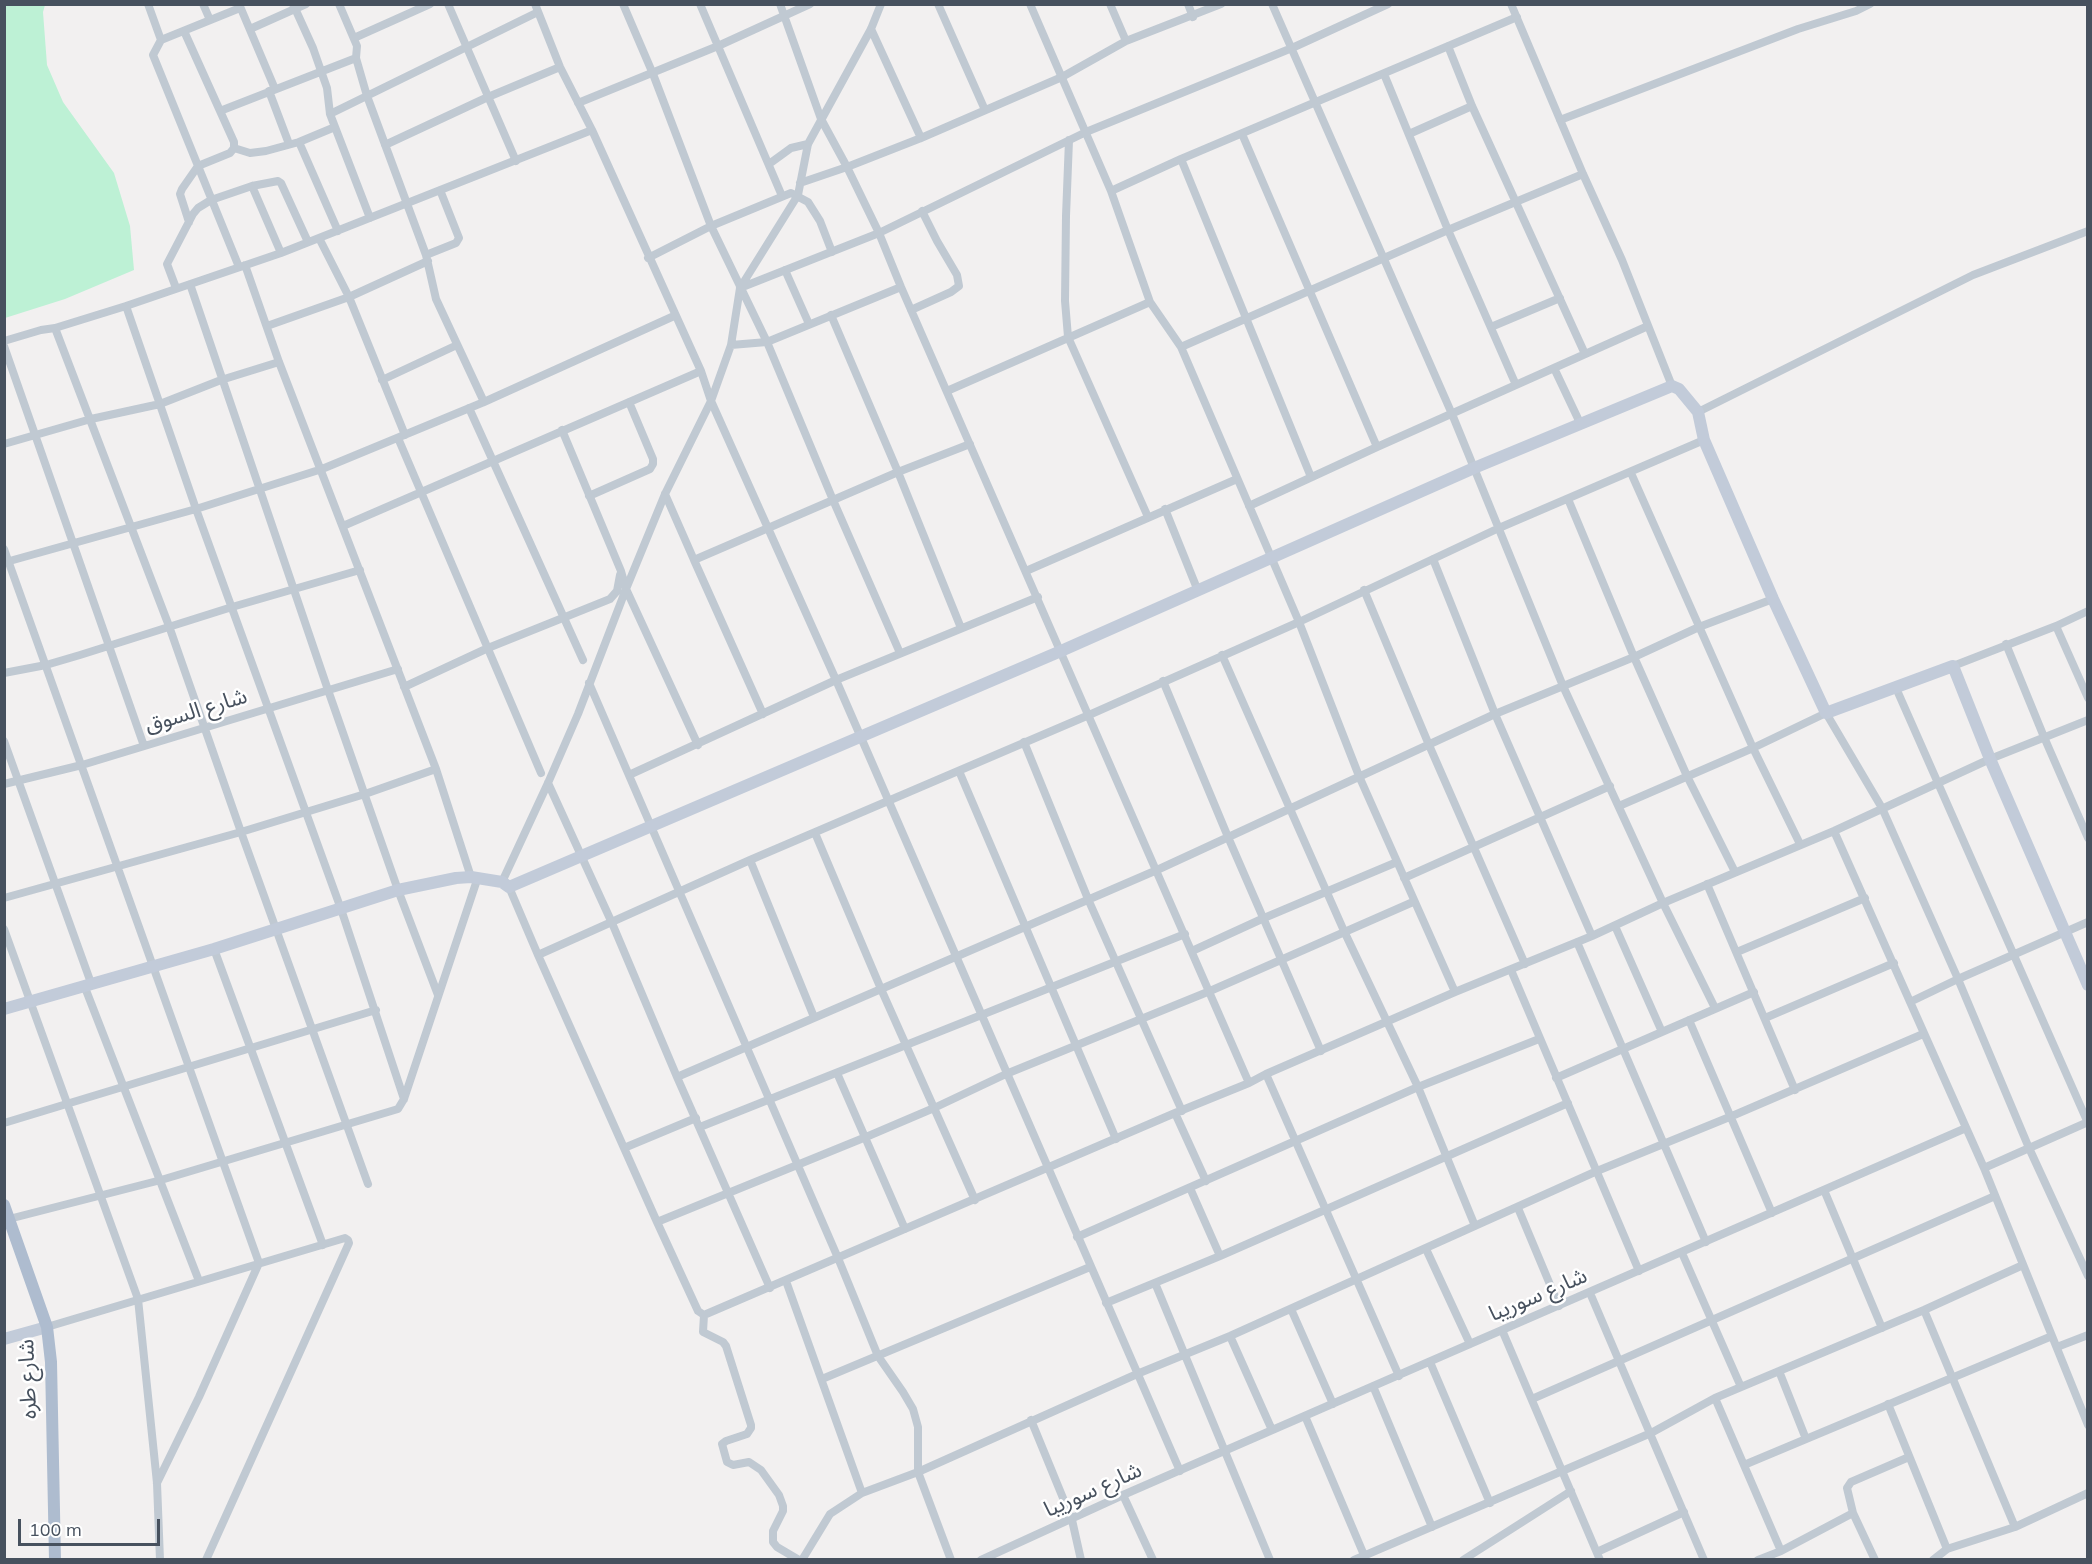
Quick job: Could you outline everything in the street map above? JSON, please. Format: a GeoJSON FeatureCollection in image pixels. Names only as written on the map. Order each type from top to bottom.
{"type":"FeatureCollection","features":[{"type":"Feature","properties":{"kind":"main road","name":"شارع طره"},"geometry":{"type":"LineString","coordinates":[[4,1205],[7,1219],[47,1327],[51,1362],[55,1560]]}},
{"type":"Feature","properties":{"kind":"street"},"geometry":{"type":"LineString","coordinates":[[148,4],[161,40]]}},
{"type":"Feature","properties":{"kind":"street"},"geometry":{"type":"LineString","coordinates":[[202,4],[210,20]]}},
{"type":"Feature","properties":{"kind":"street"},"geometry":{"type":"LineString","coordinates":[[250,29],[294,7],[306,4]]}},
{"type":"Feature","properties":{"kind":"street"},"geometry":{"type":"LineString","coordinates":[[339,4],[357,46],[356,58],[367,96],[427,258],[436,299],[484,402]]}},
{"type":"Feature","properties":{"kind":"street"},"geometry":{"type":"LineString","coordinates":[[354,38],[430,4]]}},
{"type":"Feature","properties":{"kind":"street"},"geometry":{"type":"LineString","coordinates":[[448,4],[516,161]]}},
{"type":"Feature","properties":{"kind":"street"},"geometry":{"type":"LineString","coordinates":[[623,4],[653,74],[711,226],[767,342],[900,653]]}},
{"type":"Feature","properties":{"kind":"street"},"geometry":{"type":"LineString","coordinates":[[700,4],[782,196]]}},
{"type":"Feature","properties":{"kind":"street"},"geometry":{"type":"LineString","coordinates":[[780,4],[820,119],[879,232],[911,310],[1250,1083]]}},
{"type":"Feature","properties":{"kind":"street"},"geometry":{"type":"LineString","coordinates":[[578,103],[653,74],[810,4]]}},
{"type":"Feature","properties":{"kind":"street"},"geometry":{"type":"LineString","coordinates":[[704,1315],[698,1311],[505,884],[665,494],[711,401],[731,345],[740,288],[798,195],[808,144],[872,28],[881,4]]}},
{"type":"Feature","properties":{"kind":"street"},"geometry":{"type":"LineString","coordinates":[[938,4],[985,110]]}},
{"type":"Feature","properties":{"kind":"street"},"geometry":{"type":"LineString","coordinates":[[1030,4],[1111,191],[1150,302],[1181,347],[1299,622],[1359,776],[1413,902],[1455,992]]}},
{"type":"Feature","properties":{"kind":"street"},"geometry":{"type":"LineString","coordinates":[[1110,4],[1126,41]]}},
{"type":"Feature","properties":{"kind":"street"},"geometry":{"type":"LineString","coordinates":[[1188,4],[1193,16]]}},
{"type":"Feature","properties":{"kind":"street"},"geometry":{"type":"LineString","coordinates":[[800,183],[921,138],[1062,77],[1126,41],[1221,4]]}},
{"type":"Feature","properties":{"kind":"street"},"geometry":{"type":"LineString","coordinates":[[1272,4],[1452,414],[1563,686],[1663,903],[1715,1008]]}},
{"type":"Feature","properties":{"kind":"street"},"geometry":{"type":"LineString","coordinates":[[740,288],[879,232],[1086,132],[1292,48],[1388,4]]}},
{"type":"Feature","properties":{"kind":"street"},"geometry":{"type":"LineString","coordinates":[[1511,4],[1622,260],[1672,386]]}},
{"type":"Feature","properties":{"kind":"street"},"geometry":{"type":"LineString","coordinates":[[1560,120],[1787,33],[1856,11],[1870,4]]}},
{"type":"Feature","properties":{"kind":"street"},"geometry":{"type":"LineString","coordinates":[[7,1219],[161,1180],[398,1109],[404,1099],[474,877],[436,769],[267,326],[211,200],[153,55],[161,40],[240,6],[290,144]]}},
{"type":"Feature","properties":{"kind":"street"},"geometry":{"type":"LineString","coordinates":[[294,7],[313,48],[330,100],[330,114],[370,218]]}},
{"type":"Feature","properties":{"kind":"street"},"geometry":{"type":"LineString","coordinates":[[330,114],[466,47],[536,8],[560,67],[592,130],[701,371],[711,401],[836,680],[954,956],[1180,1471]]}},
{"type":"Feature","properties":{"kind":"street"},"geometry":{"type":"LineString","coordinates":[[1111,191],[1181,159],[1517,17]]}},
{"type":"Feature","properties":{"kind":"street"},"geometry":{"type":"LineString","coordinates":[[872,28],[921,138]]}},
{"type":"Feature","properties":{"kind":"street"},"geometry":{"type":"LineString","coordinates":[[184,31],[234,142],[234,148],[230,153],[198,166],[180,194],[189,222]]}},
{"type":"Feature","properties":{"kind":"street"},"geometry":{"type":"LineString","coordinates":[[1448,46],[1472,106],[1585,354]]}},
{"type":"Feature","properties":{"kind":"street"},"geometry":{"type":"LineString","coordinates":[[220,111],[356,58]]}},
{"type":"Feature","properties":{"kind":"street"},"geometry":{"type":"LineString","coordinates":[[385,145],[488,97],[560,67]]}},
{"type":"Feature","properties":{"kind":"street"},"geometry":{"type":"LineString","coordinates":[[1384,74],[1448,230],[1516,385]]}},
{"type":"Feature","properties":{"kind":"street"},"geometry":{"type":"LineString","coordinates":[[1409,134],[1472,106]]}},
{"type":"Feature","properties":{"kind":"street"},"geometry":{"type":"LineString","coordinates":[[234,148],[250,153],[266,151],[299,142],[335,127]]}},
{"type":"Feature","properties":{"kind":"street"},"geometry":{"type":"LineString","coordinates":[[4,341],[126,306],[281,253],[592,130]]}},
{"type":"Feature","properties":{"kind":"street"},"geometry":{"type":"LineString","coordinates":[[1242,134],[1377,447]]}},
{"type":"Feature","properties":{"kind":"street"},"geometry":{"type":"LineString","coordinates":[[1070,140],[1065,302],[1068,337],[1148,517]]}},
{"type":"Feature","properties":{"kind":"street"},"geometry":{"type":"LineString","coordinates":[[299,142],[338,231]]}},
{"type":"Feature","properties":{"kind":"street"},"geometry":{"type":"LineString","coordinates":[[769,164],[790,148],[808,144]]}},
{"type":"Feature","properties":{"kind":"street"},"geometry":{"type":"LineString","coordinates":[[1181,159],[1311,477]]}},
{"type":"Feature","properties":{"kind":"street"},"geometry":{"type":"LineString","coordinates":[[1181,347],[1448,230],[1583,174]]}},
{"type":"Feature","properties":{"kind":"street"},"geometry":{"type":"LineString","coordinates":[[176,288],[167,264],[198,208],[211,200],[252,186],[278,181],[281,183],[308,242]]}},
{"type":"Feature","properties":{"kind":"street"},"geometry":{"type":"LineString","coordinates":[[252,186],[281,253]]}},
{"type":"Feature","properties":{"kind":"street"},"geometry":{"type":"LineString","coordinates":[[267,326],[349,297],[456,243],[459,238],[440,190]]}},
{"type":"Feature","properties":{"kind":"street"},"geometry":{"type":"LineString","coordinates":[[648,258],[711,226],[791,193],[808,202],[820,221],[832,252]]}},
{"type":"Feature","properties":{"kind":"street"},"geometry":{"type":"LineString","coordinates":[[911,310],[959,286],[957,275],[922,211]]}},
{"type":"Feature","properties":{"kind":"street"},"geometry":{"type":"LineString","coordinates":[[1698,412],[1973,275],[2088,231]]}},
{"type":"Feature","properties":{"kind":"street"},"geometry":{"type":"LineString","coordinates":[[320,238],[349,297],[422,492],[541,773]]}},
{"type":"Feature","properties":{"kind":"street"},"geometry":{"type":"LineString","coordinates":[[785,270],[809,324]]}},
{"type":"Feature","properties":{"kind":"street"},"geometry":{"type":"LineString","coordinates":[[190,284],[364,794],[438,995]]}},
{"type":"Feature","properties":{"kind":"street"},"geometry":{"type":"LineString","coordinates":[[731,345],[767,342],[901,287]]}},
{"type":"Feature","properties":{"kind":"street"},"geometry":{"type":"LineString","coordinates":[[1491,327],[1560,298]]}},
{"type":"Feature","properties":{"kind":"street"},"geometry":{"type":"LineString","coordinates":[[947,391],[1150,302]]}},
{"type":"Feature","properties":{"kind":"street"},"geometry":{"type":"LineString","coordinates":[[126,306],[196,509],[341,909],[404,1099]]}},
{"type":"Feature","properties":{"kind":"street"},"geometry":{"type":"LineString","coordinates":[[831,315],[961,628]]}},
{"type":"Feature","properties":{"kind":"street"},"geometry":{"type":"LineString","coordinates":[[7,562],[133,528],[322,469],[484,402],[675,316]]}},
{"type":"Feature","properties":{"kind":"street"},"geometry":{"type":"LineString","coordinates":[[1249,506],[1648,326]]}},
{"type":"Feature","properties":{"kind":"street"},"geometry":{"type":"LineString","coordinates":[[55,328],[169,626],[368,1184]]}},
{"type":"Feature","properties":{"kind":"street"},"geometry":{"type":"LineString","coordinates":[[381,380],[457,345]]}},
{"type":"Feature","properties":{"kind":"street"},"geometry":{"type":"LineString","coordinates":[[4,346],[144,746]]}},
{"type":"Feature","properties":{"kind":"street"},"geometry":{"type":"LineString","coordinates":[[4,444],[91,418],[160,404],[221,380],[279,362]]}},
{"type":"Feature","properties":{"kind":"street"},"geometry":{"type":"LineString","coordinates":[[1554,368],[1581,425]]}},
{"type":"Feature","properties":{"kind":"street"},"geometry":{"type":"LineString","coordinates":[[343,526],[701,371]]}},
{"type":"Feature","properties":{"kind":"street"},"geometry":{"type":"LineString","coordinates":[[4,1009],[214,949],[398,890],[456,878],[474,877],[505,884],[582,857],[1272,559],[1474,468],[1672,386],[1680,389],[1698,412],[1704,440],[1773,598],[1826,713],[1882,808],[1958,978],[2029,1148],[2088,1276]]}},
{"type":"Feature","properties":{"kind":"street"},"geometry":{"type":"LineString","coordinates":[[589,496],[650,468],[653,464],[653,459],[629,402]]}},
{"type":"Feature","properties":{"kind":"street"},"geometry":{"type":"LineString","coordinates":[[469,408],[583,660]]}},
{"type":"Feature","properties":{"kind":"street"},"geometry":{"type":"LineString","coordinates":[[561,430],[621,571],[626,589],[698,745]]}},
{"type":"Feature","properties":{"kind":"street"},"geometry":{"type":"LineString","coordinates":[[538,955],[750,860],[1089,715],[1299,622],[1499,528],[1704,440]]}},
{"type":"Feature","properties":{"kind":"street"},"geometry":{"type":"LineString","coordinates":[[694,560],[898,472],[970,444]]}},
{"type":"Feature","properties":{"kind":"street"},"geometry":{"type":"LineString","coordinates":[[1630,473],[1753,748],[1800,844]]}},
{"type":"Feature","properties":{"kind":"street"},"geometry":{"type":"LineString","coordinates":[[1026,571],[1237,479]]}},
{"type":"Feature","properties":{"kind":"street"},"geometry":{"type":"LineString","coordinates":[[665,494],[763,714]]}},
{"type":"Feature","properties":{"kind":"street"},"geometry":{"type":"LineString","coordinates":[[1568,499],[1687,776],[1735,872]]}},
{"type":"Feature","properties":{"kind":"street"},"geometry":{"type":"LineString","coordinates":[[1165,509],[1198,591]]}},
{"type":"Feature","properties":{"kind":"street"},"geometry":{"type":"LineString","coordinates":[[4,549],[260,1263],[157,1483]]}},
{"type":"Feature","properties":{"kind":"street"},"geometry":{"type":"LineString","coordinates":[[1433,559],[1495,714],[1592,936]]}},
{"type":"Feature","properties":{"kind":"street"},"geometry":{"type":"LineString","coordinates":[[4,673],[46,665],[360,570]]}},
{"type":"Feature","properties":{"kind":"street"},"geometry":{"type":"LineString","coordinates":[[404,687],[488,648],[614,596],[621,571]]}},
{"type":"Feature","properties":{"kind":"street"},"geometry":{"type":"LineString","coordinates":[[1364,590],[1525,964]]}},
{"type":"Feature","properties":{"kind":"street"},"geometry":{"type":"LineString","coordinates":[[629,775],[836,680],[1038,597]]}},
{"type":"Feature","properties":{"kind":"street"},"geometry":{"type":"LineString","coordinates":[[677,1077],[1157,870],[1495,714],[1773,598]]}},
{"type":"Feature","properties":{"kind":"street"},"geometry":{"type":"LineString","coordinates":[[1619,806],[1753,748],[1826,713],[2056,626],[2088,611]]}},
{"type":"Feature","properties":{"kind":"street"},"geometry":{"type":"LineString","coordinates":[[2056,626],[2088,698]]}},
{"type":"Feature","properties":{"kind":"street"},"geometry":{"type":"LineString","coordinates":[[2006,644],[2043,737],[2088,838]]}},
{"type":"Feature","properties":{"kind":"street"},"geometry":{"type":"LineString","coordinates":[[1222,655],[1344,931],[1418,1087],[1476,1226]]}},
{"type":"Feature","properties":{"kind":"street"},"geometry":{"type":"LineString","coordinates":[[1953,666],[1990,759],[2088,985]]}},
{"type":"Feature","properties":{"kind":"street","name":"شارع السوق"},"geometry":{"type":"LineString","coordinates":[[4,784],[82,765],[398,669]]}},
{"type":"Feature","properties":{"kind":"street"},"geometry":{"type":"LineString","coordinates":[[1163,681],[1227,837],[1321,1051]]}},
{"type":"Feature","properties":{"kind":"street"},"geometry":{"type":"LineString","coordinates":[[589,683],[838,1258],[878,1356],[912,1409],[918,1427],[918,1472],[951,1560]]}},
{"type":"Feature","properties":{"kind":"street"},"geometry":{"type":"LineString","coordinates":[[1896,688],[2087,1122],[1984,1168]]}},
{"type":"Feature","properties":{"kind":"street"},"geometry":{"type":"LineString","coordinates":[[704,1315],[1250,1083],[1455,992],[1592,936],[1663,903],[1834,831],[1990,759],[2088,720]]}},
{"type":"Feature","properties":{"kind":"street"},"geometry":{"type":"LineString","coordinates":[[4,741],[57,885],[87,984],[123,1086],[199,1281]]}},
{"type":"Feature","properties":{"kind":"street"},"geometry":{"type":"LineString","coordinates":[[1024,742],[1206,1180]]}},
{"type":"Feature","properties":{"kind":"street"},"geometry":{"type":"LineString","coordinates":[[4,898],[241,832],[436,769]]}},
{"type":"Feature","properties":{"kind":"street"},"geometry":{"type":"LineString","coordinates":[[959,771],[1116,1139]]}},
{"type":"Feature","properties":{"kind":"street"},"geometry":{"type":"LineString","coordinates":[[548,783],[612,922],[770,1288]]}},
{"type":"Feature","properties":{"kind":"street"},"geometry":{"type":"LineString","coordinates":[[1404,878],[1610,786]]}},
{"type":"Feature","properties":{"kind":"street"},"geometry":{"type":"LineString","coordinates":[[1834,831],[1984,1168],[2088,1425]]}},
{"type":"Feature","properties":{"kind":"street"},"geometry":{"type":"LineString","coordinates":[[815,833],[881,989],[975,1200]]}},
{"type":"Feature","properties":{"kind":"street"},"geometry":{"type":"LineString","coordinates":[[750,860],[814,1017]]}},
{"type":"Feature","properties":{"kind":"street"},"geometry":{"type":"LineString","coordinates":[[1192,951],[1397,862]]}},
{"type":"Feature","properties":{"kind":"street"},"geometry":{"type":"LineString","coordinates":[[1707,884],[1795,1090]]}},
{"type":"Feature","properties":{"kind":"street"},"geometry":{"type":"LineString","coordinates":[[1737,952],[1865,898]]}},
{"type":"Feature","properties":{"kind":"street"},"geometry":{"type":"LineString","coordinates":[[657,1222],[866,1137],[1006,1074],[1210,991],[1413,902]]}},
{"type":"Feature","properties":{"kind":"street"},"geometry":{"type":"LineString","coordinates":[[1910,1002],[1958,978],[2088,922]]}},
{"type":"Feature","properties":{"kind":"street"},"geometry":{"type":"LineString","coordinates":[[1615,926],[1662,1032]]}},
{"type":"Feature","properties":{"kind":"street"},"geometry":{"type":"LineString","coordinates":[[4,929],[138,1299],[157,1483],[160,1560]]}},
{"type":"Feature","properties":{"kind":"street"},"geometry":{"type":"LineString","coordinates":[[700,1127],[1185,934]]}},
{"type":"Feature","properties":{"kind":"street"},"geometry":{"type":"LineString","coordinates":[[1577,942],[1706,1242]]}},
{"type":"Feature","properties":{"kind":"street"},"geometry":{"type":"LineString","coordinates":[[214,949],[322,1245]]}},
{"type":"Feature","properties":{"kind":"street"},"geometry":{"type":"LineString","coordinates":[[1765,1018],[1894,963]]}},
{"type":"Feature","properties":{"kind":"street"},"geometry":{"type":"LineString","coordinates":[[1511,970],[1639,1272]]}},
{"type":"Feature","properties":{"kind":"street"},"geometry":{"type":"LineString","coordinates":[[1556,1078],[1754,992]]}},
{"type":"Feature","properties":{"kind":"street"},"geometry":{"type":"LineString","coordinates":[[4,1122],[67,1105],[376,1010]]}},
{"type":"Feature","properties":{"kind":"street"},"geometry":{"type":"LineString","coordinates":[[1689,1020],[1772,1213]]}},
{"type":"Feature","properties":{"kind":"street"},"geometry":{"type":"LineString","coordinates":[[704,1315],[703,1332],[723,1342],[726,1346],[752,1428],[747,1434],[722,1444],[727,1462],[733,1465],[748,1462],[755,1465],[779,1495],[783,1511],[772,1531],[773,1542],[777,1547],[800,1560],[830,1514],[862,1493],[918,1472],[1031,1420],[1230,1336],[1597,1171],[1795,1090],[1923,1034]]}},
{"type":"Feature","properties":{"kind":"street"},"geometry":{"type":"LineString","coordinates":[[1077,1237],[1418,1087],[1539,1039]]}},
{"type":"Feature","properties":{"kind":"street"},"geometry":{"type":"LineString","coordinates":[[837,1073],[905,1229]]}},
{"type":"Feature","properties":{"kind":"street"},"geometry":{"type":"LineString","coordinates":[[1266,1074],[1399,1376]]}},
{"type":"Feature","properties":{"kind":"street"},"geometry":{"type":"LineString","coordinates":[[1106,1303],[1220,1256],[1568,1103]]}},
{"type":"Feature","properties":{"kind":"street"},"geometry":{"type":"LineString","coordinates":[[624,1148],[696,1118]]}},
{"type":"Feature","properties":{"kind":"street","name":"شارع سوريبا"},"geometry":{"type":"LineString","coordinates":[[981,1560],[1123,1495],[1966,1128]]}},
{"type":"Feature","properties":{"kind":"street"},"geometry":{"type":"LineString","coordinates":[[1190,1188],[1220,1256]]}},
{"type":"Feature","properties":{"kind":"street"},"geometry":{"type":"LineString","coordinates":[[1824,1190],[1882,1328]]}},
{"type":"Feature","properties":{"kind":"street"},"geometry":{"type":"LineString","coordinates":[[1532,1399],[1854,1260],[1995,1196]]}},
{"type":"Feature","properties":{"kind":"street"},"geometry":{"type":"LineString","coordinates":[[1518,1208],[1559,1306]]}},
{"type":"Feature","properties":{"kind":"street"},"geometry":{"type":"LineString","coordinates":[[4,1339],[345,1238],[348,1243],[206,1560]]}},
{"type":"Feature","properties":{"kind":"street"},"geometry":{"type":"LineString","coordinates":[[1426,1249],[1470,1344]]}},
{"type":"Feature","properties":{"kind":"street"},"geometry":{"type":"LineString","coordinates":[[1682,1253],[1741,1387]]}},
{"type":"Feature","properties":{"kind":"street"},"geometry":{"type":"LineString","coordinates":[[1354,1560],[1651,1433],[1715,1398],[1924,1310],[2023,1265]]}},
{"type":"Feature","properties":{"kind":"street"},"geometry":{"type":"LineString","coordinates":[[822,1379],[1090,1267]]}},
{"type":"Feature","properties":{"kind":"street"},"geometry":{"type":"LineString","coordinates":[[786,1281],[862,1493]]}},
{"type":"Feature","properties":{"kind":"street"},"geometry":{"type":"LineString","coordinates":[[1155,1283],[1270,1560]]}},
{"type":"Feature","properties":{"kind":"street"},"geometry":{"type":"LineString","coordinates":[[1590,1293],[1704,1560]]}},
{"type":"Feature","properties":{"kind":"street"},"geometry":{"type":"LineString","coordinates":[[1291,1309],[1333,1404]]}},
{"type":"Feature","properties":{"kind":"street"},"geometry":{"type":"LineString","coordinates":[[1924,1310],[2015,1527]]}},
{"type":"Feature","properties":{"kind":"street"},"geometry":{"type":"LineString","coordinates":[[1502,1330],[1599,1556],[1684,1512]]}},
{"type":"Feature","properties":{"kind":"street"},"geometry":{"type":"LineString","coordinates":[[2057,1347],[2088,1335]]}},
{"type":"Feature","properties":{"kind":"street"},"geometry":{"type":"LineString","coordinates":[[1230,1336],[1272,1430]]}},
{"type":"Feature","properties":{"kind":"street"},"geometry":{"type":"LineString","coordinates":[[1744,1465],[2052,1336]]}},
{"type":"Feature","properties":{"kind":"street"},"geometry":{"type":"LineString","coordinates":[[1430,1362],[1490,1503]]}},
{"type":"Feature","properties":{"kind":"street"},"geometry":{"type":"LineString","coordinates":[[1779,1371],[1806,1439]]}},
{"type":"Feature","properties":{"kind":"street"},"geometry":{"type":"LineString","coordinates":[[1373,1386],[1432,1527]]}},
{"type":"Feature","properties":{"kind":"street"},"geometry":{"type":"LineString","coordinates":[[1715,1398],[1781,1551]]}},
{"type":"Feature","properties":{"kind":"street"},"geometry":{"type":"LineString","coordinates":[[1888,1404],[1947,1549]]}},
{"type":"Feature","properties":{"kind":"street"},"geometry":{"type":"LineString","coordinates":[[1305,1416],[1364,1555]]}},
{"type":"Feature","properties":{"kind":"street"},"geometry":{"type":"LineString","coordinates":[[1031,1420],[1072,1520],[1081,1560]]}},
{"type":"Feature","properties":{"kind":"street"},"geometry":{"type":"LineString","coordinates":[[1875,1560],[1853,1513],[1847,1491],[1849,1485],[1909,1457]]}},
{"type":"Feature","properties":{"kind":"street"},"geometry":{"type":"LineString","coordinates":[[1463,1560],[1571,1491]]}},
{"type":"Feature","properties":{"kind":"street"},"geometry":{"type":"LineString","coordinates":[[1932,1560],[1947,1549],[2015,1527],[2088,1493]]}},
{"type":"Feature","properties":{"kind":"street"},"geometry":{"type":"LineString","coordinates":[[1123,1495],[1153,1560]]}},
{"type":"Feature","properties":{"kind":"street"},"geometry":{"type":"LineString","coordinates":[[1758,1560],[1781,1551],[1853,1513]]}},
{"type":"Feature","properties":{"kind":"street"},"geometry":{"type":"LineString","coordinates":[[1003,1550],[1005,1560]]}},
{"type":"Feature","properties":{"kind":"green space"},"geometry":{"type":"Polygon","coordinates":[[[4,5],[45,5],[43,12],[47,65],[63,102],[114,173],[130,226],[134,270],[65,299],[5,318],[4,5]]]}}]}
